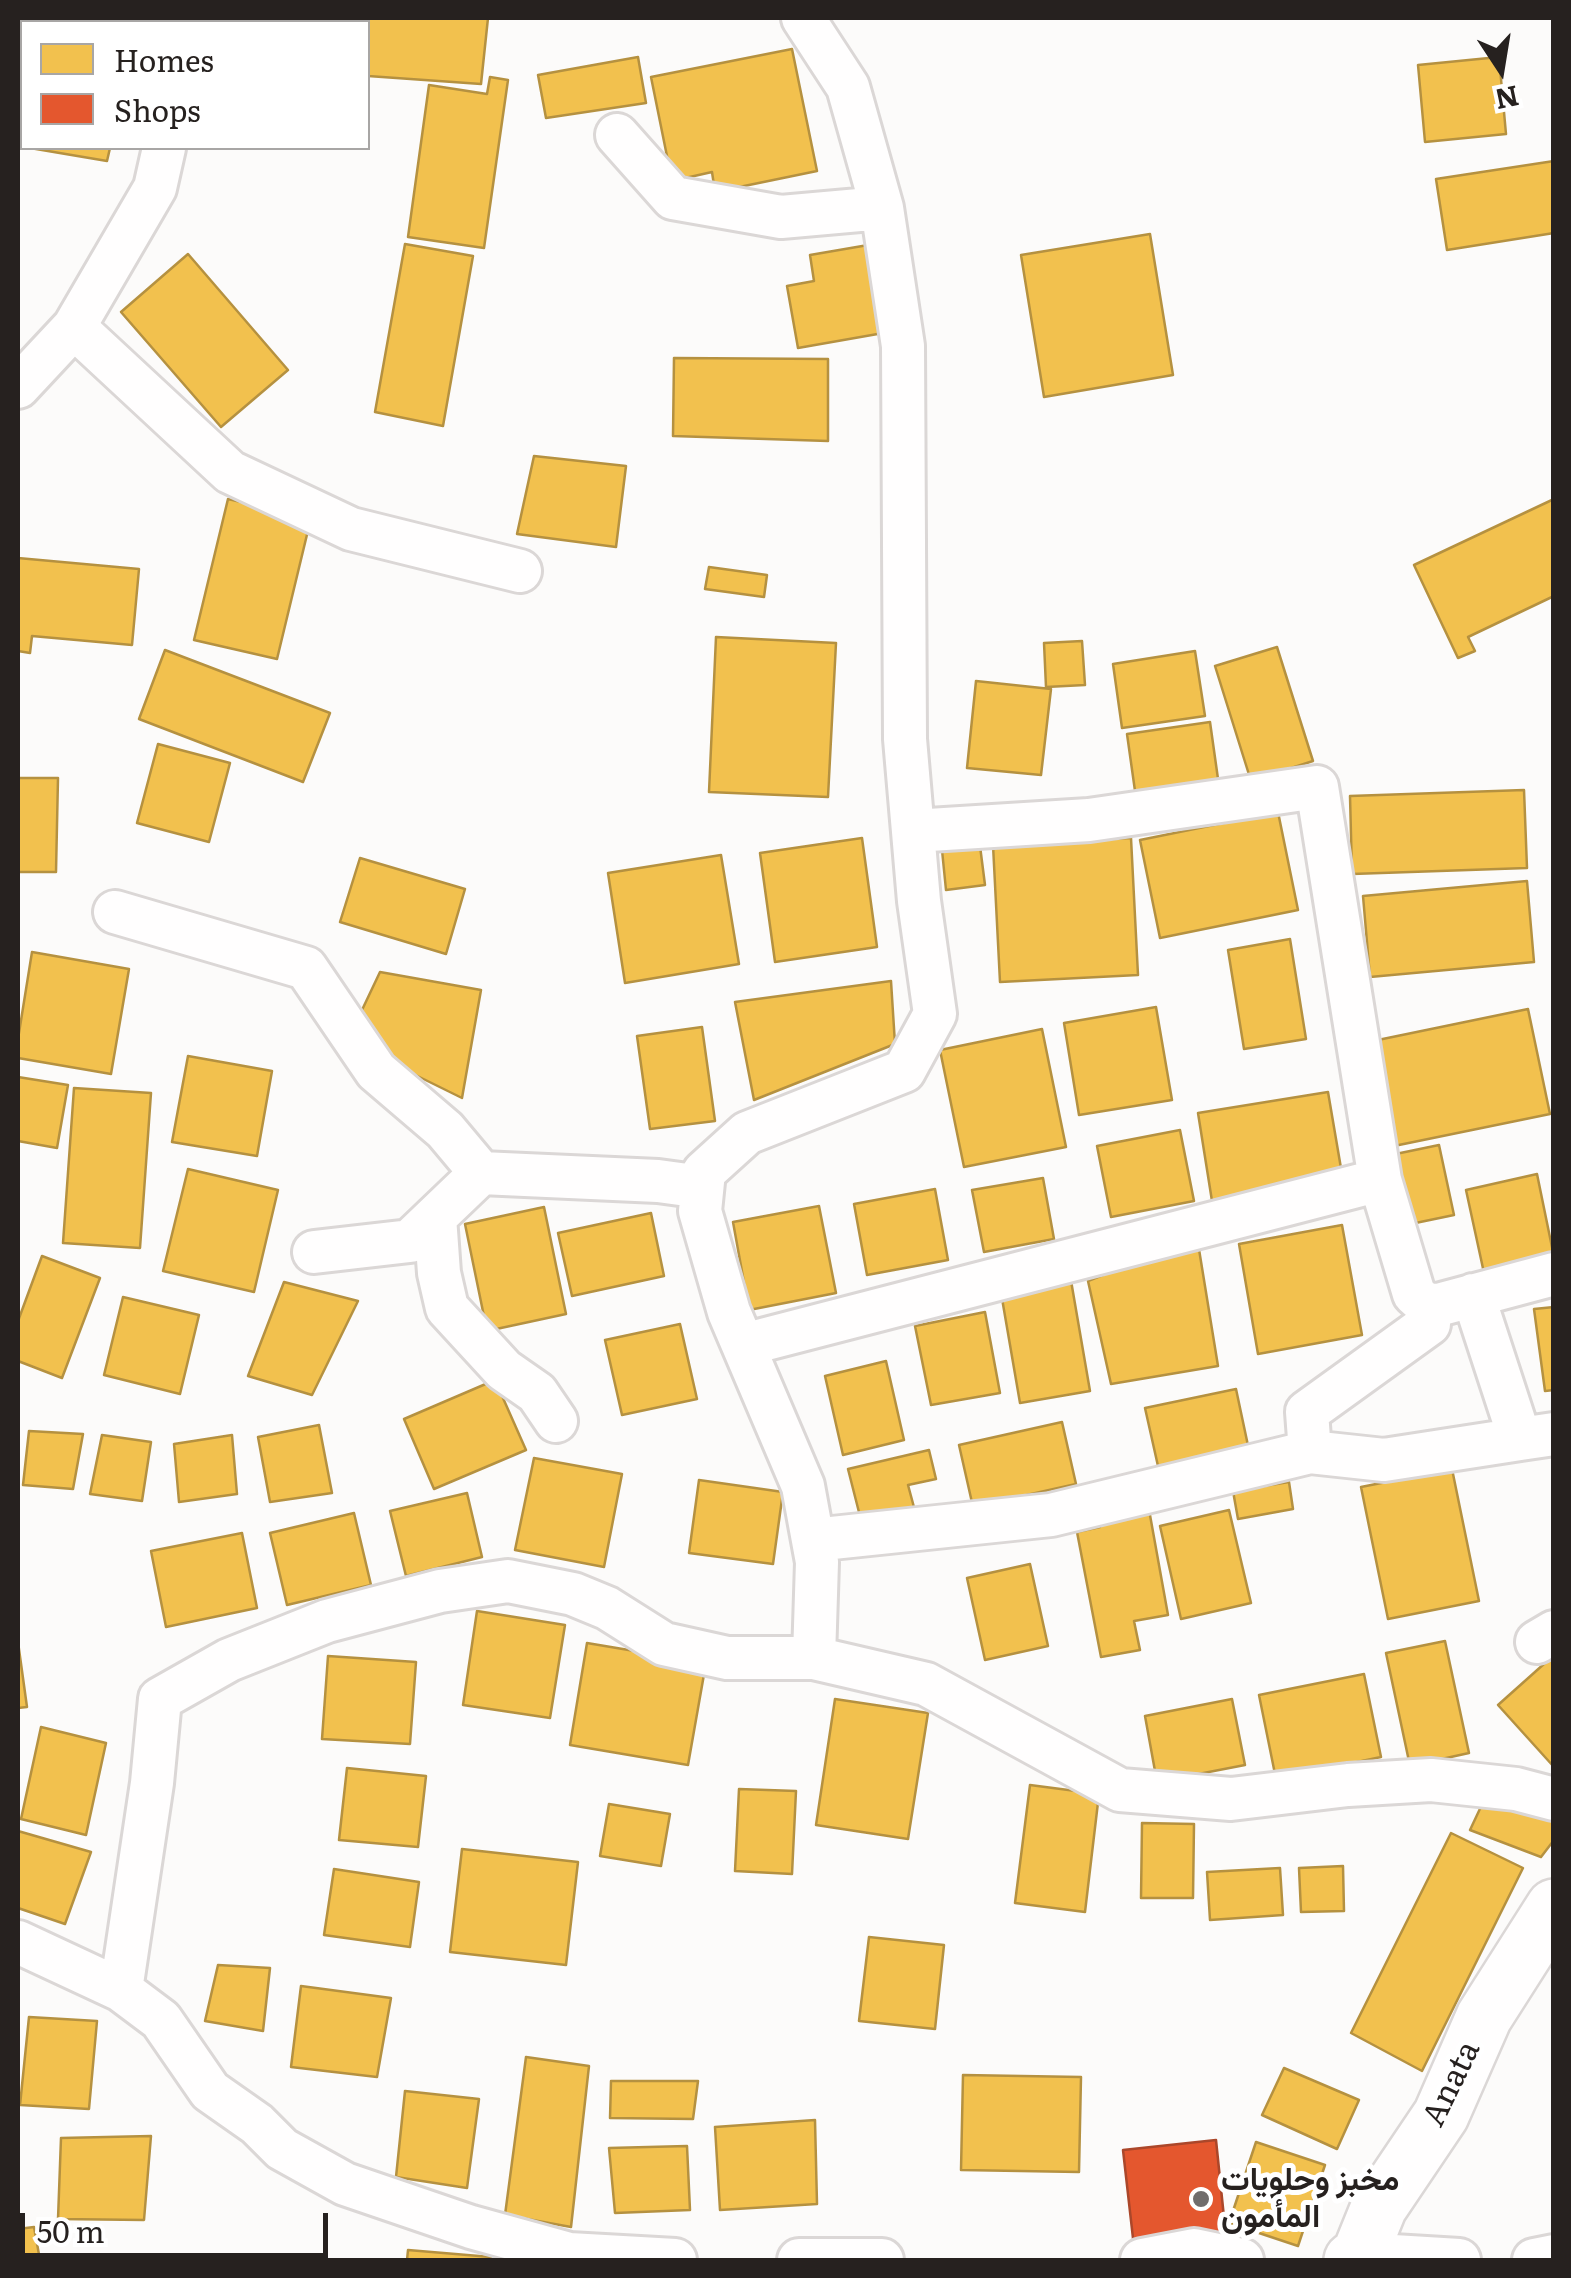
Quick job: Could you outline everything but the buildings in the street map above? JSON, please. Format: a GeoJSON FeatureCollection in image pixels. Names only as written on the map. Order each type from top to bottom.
{"type":"FeatureCollection","features":[{"type":"Feature","properties":{"kind":"street"},"geometry":{"type":"LineString","coordinates":[[803,18],[848,87],[882,208],[903,346],[905,739],[919,901],[936,1014],[904,1070],[746,1132],[704,1172],[700,1211],[729,1312],[802,1486],[817,1562],[814,1658]]}},
{"type":"Feature","properties":{"kind":"street"},"geometry":{"type":"LineString","coordinates":[[617,134],[673,198],[781,216],[882,208]]}},
{"type":"Feature","properties":{"kind":"street"},"geometry":{"type":"LineString","coordinates":[[18,387],[74,326],[155,188],[164,150]]}},
{"type":"Feature","properties":{"kind":"street"},"geometry":{"type":"LineString","coordinates":[[74,326],[230,472],[352,530],[520,572]]}},
{"type":"Feature","properties":{"kind":"street"},"geometry":{"type":"LineString","coordinates":[[913,830],[1089,820],[1317,787],[1380,1180],[1414,1294],[1425,1304],[1429,1324],[1307,1412],[1310,1452]]}},
{"type":"Feature","properties":{"kind":"street"},"geometry":{"type":"LineString","coordinates":[[114,912],[306,968],[376,1071],[445,1130],[480,1173]]}},
{"type":"Feature","properties":{"kind":"street"},"geometry":{"type":"LineString","coordinates":[[314,1252],[410,1241],[480,1173],[702,1186]]}},
{"type":"Feature","properties":{"kind":"street"},"geometry":{"type":"LineString","coordinates":[[743,1345],[1380,1180]]}},
{"type":"Feature","properties":{"kind":"street"},"geometry":{"type":"LineString","coordinates":[[434,1217],[447,1308],[504,1370],[537,1393],[556,1421]]}},
{"type":"Feature","properties":{"kind":"street"},"geometry":{"type":"LineString","coordinates":[[1425,1304],[1554,1274]]}},
{"type":"Feature","properties":{"kind":"street"},"geometry":{"type":"LineString","coordinates":[[813,1540],[1051,1515],[1310,1452],[1384,1460],[1537,1437],[1473,1295]]}},
{"type":"Feature","properties":{"kind":"street"},"geometry":{"type":"LineString","coordinates":[[121,1990],[152,1782],[160,1699],[228,1660],[327,1621],[440,1591],[508,1581],[573,1594],[607,1608],[664,1644],[727,1658],[814,1658],[926,1684],[1120,1790],[1231,1799],[1431,1780],[1516,1789],[1554,1798]]}},
{"type":"Feature","properties":{"kind":"street","name":"Anata"},"geometry":{"type":"LineString","coordinates":[[1356,2257],[1379,2207],[1441,2115],[1484,2016],[1554,1907]]}},
{"type":"Feature","properties":{"kind":"street"},"geometry":{"type":"LineString","coordinates":[[18,1942],[121,1990],[161,2020],[210,2091],[258,2124],[282,2149],[345,2184],[538,2253],[675,2260]]}},
{"type":"Feature","properties":{"kind":"street"},"geometry":{"type":"LineString","coordinates":[[1142,2260],[1194,2250],[1242,2260]]}},
{"type":"Feature","properties":{"kind":"street"},"geometry":{"type":"LineString","coordinates":[[1534,2260],[1554,2256]]}},
{"type":"Feature","properties":{"kind":"street"},"geometry":{"type":"LineString","coordinates":[[1356,2257],[1459,2260]]}},
{"type":"Feature","properties":{"kind":"street"},"geometry":{"type":"LineString","coordinates":[[799,2260],[882,2260]]}},
{"type":"Feature","properties":{"kind":"place","name":"مخبز وحلويات المأمون"},"geometry":{"type":"Point","coordinates":[1201,2199]}}]}
